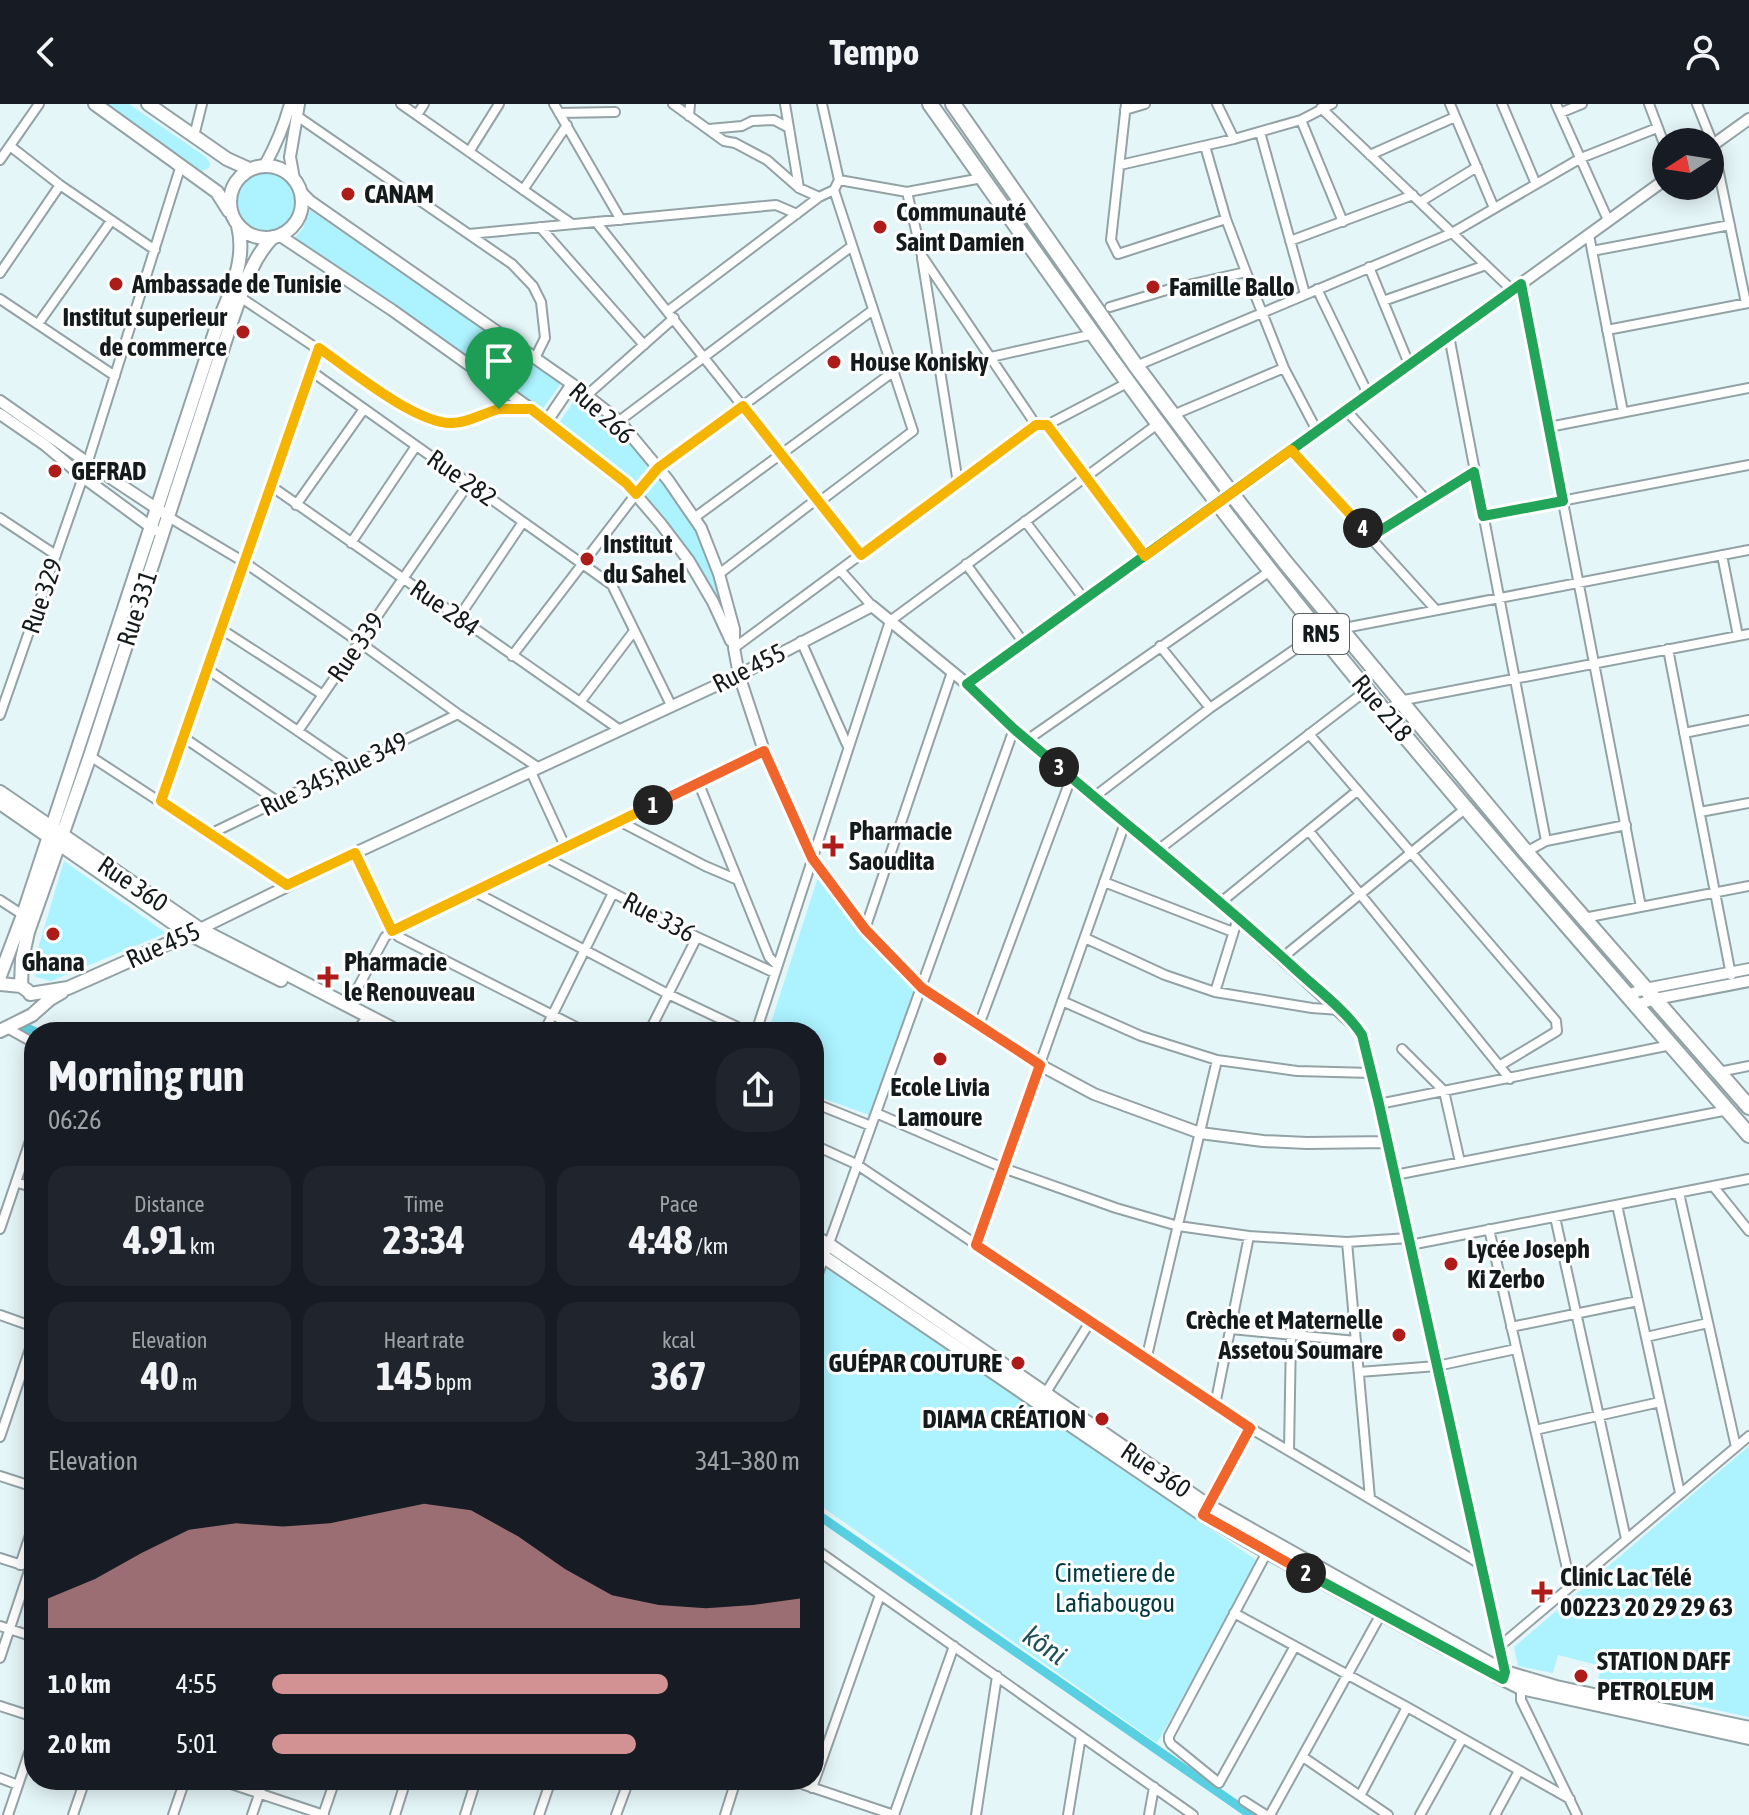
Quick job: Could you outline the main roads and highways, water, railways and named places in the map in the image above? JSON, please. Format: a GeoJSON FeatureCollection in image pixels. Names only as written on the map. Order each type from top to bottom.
{"type":"FeatureCollection","features":[{"type":"Feature","properties":{"kind":"highway","name":"Rue 218"},"geometry":{"type":"LineString","coordinates":[[930,104],[1217,503],[1270,571],[1466,808],[1749,1135]]}},
{"type":"Feature","properties":{"kind":"highway","name":"Rue 218"},"geometry":{"type":"LineString","coordinates":[[953,104],[1136,366],[1231,493],[1339,629],[1526,852],[1749,1107]]}},
{"type":"Feature","properties":{"kind":"main road"},"geometry":{"type":"LineString","coordinates":[[95,104],[217,192],[238,226],[254,237],[276,236],[297,222],[302,207],[301,192],[294,179],[281,168],[265,165],[249,169],[232,188],[229,201],[231,214]]}},
{"type":"Feature","properties":{"kind":"main road"},"geometry":{"type":"LineString","coordinates":[[148,104],[227,159],[249,169]]}},
{"type":"Feature","properties":{"kind":"main road","name":"Rue 331"},"geometry":{"type":"LineString","coordinates":[[25,1018],[33,1006],[26,990],[22,959],[28,932],[55,836],[156,531],[238,269],[242,240],[238,226]]}},
{"type":"Feature","properties":{"kind":"main road","name":"Rue 331"},"geometry":{"type":"LineString","coordinates":[[162,512],[240,297],[262,249],[276,236]]}},
{"type":"Feature","properties":{"kind":"main road","name":"Rue 331"},"geometry":{"type":"LineString","coordinates":[[0,976],[90,756],[156,531]]}},
{"type":"Feature","properties":{"kind":"main road","name":"Rue 360"},"geometry":{"type":"LineString","coordinates":[[0,792],[55,836],[194,932],[358,1022]]}},
{"type":"Feature","properties":{"kind":"main road"},"geometry":{"type":"LineString","coordinates":[[0,803],[55,836]]}},
{"type":"Feature","properties":{"kind":"main road","name":"Rue 360"},"geometry":{"type":"LineString","coordinates":[[194,932],[348,1006],[360,1022]]}},
{"type":"Feature","properties":{"kind":"main road","name":"Rue 455"},"geometry":{"type":"LineString","coordinates":[[0,984],[26,990],[68,988],[194,932]]}},
{"type":"Feature","properties":{"kind":"main road"},"geometry":{"type":"LineString","coordinates":[[3,1029],[25,1018],[68,988]]}},
{"type":"Feature","properties":{"kind":"main road","name":"Rue 360"},"geometry":{"type":"LineString","coordinates":[[824,1242],[1045,1394],[1206,1510],[1521,1688],[1749,1738]]}},
{"type":"Feature","properties":{"kind":"main road","name":"Rue 360"},"geometry":{"type":"LineString","coordinates":[[824,1257],[1267,1552],[1381,1614],[1504,1676],[1749,1728]]}},
{"type":"Feature","properties":{"kind":"waterway","name":"kôni"},"geometry":{"type":"LineString","coordinates":[[824,1519],[1251,1815]]}},
{"type":"Feature","properties":{"kind":"place","name":"CANAM"},"geometry":{"type":"Point","coordinates":[348,194]}},
{"type":"Feature","properties":{"kind":"place","name":"Communauté Saint Damien"},"geometry":{"type":"Point","coordinates":[880,227]}},
{"type":"Feature","properties":{"kind":"place","name":"Ambassade de Tunisie"},"geometry":{"type":"Point","coordinates":[116,284]}},
{"type":"Feature","properties":{"kind":"place","name":"Famille Ballo"},"geometry":{"type":"Point","coordinates":[1153,287]}},
{"type":"Feature","properties":{"kind":"place","name":"Institut superieur de commerce"},"geometry":{"type":"Point","coordinates":[243,332]}},
{"type":"Feature","properties":{"kind":"place","name":"House Konisky"},"geometry":{"type":"Point","coordinates":[834,362]}},
{"type":"Feature","properties":{"kind":"place","name":"GEFRAD"},"geometry":{"type":"Point","coordinates":[55,471]}},
{"type":"Feature","properties":{"kind":"place","name":"Institut du Sahel"},"geometry":{"type":"Point","coordinates":[587,559]}},
{"type":"Feature","properties":{"kind":"place","name":"Pharmacie Saoudita"},"geometry":{"type":"Point","coordinates":[833,846]}},
{"type":"Feature","properties":{"kind":"place","name":"Ghana"},"geometry":{"type":"Point","coordinates":[53,934]}},
{"type":"Feature","properties":{"kind":"place","name":"Pharmacie le Renouveau"},"geometry":{"type":"Point","coordinates":[328,977]}},
{"type":"Feature","properties":{"kind":"place","name":"Ecole Livia Lamoure"},"geometry":{"type":"Point","coordinates":[940,1059]}},
{"type":"Feature","properties":{"kind":"place","name":"Lycée Joseph Ki Zerbo"},"geometry":{"type":"Point","coordinates":[1451,1264]}},
{"type":"Feature","properties":{"kind":"place","name":"Crèche et Maternelle Assetou Soumare"},"geometry":{"type":"Point","coordinates":[1399,1335]}},
{"type":"Feature","properties":{"kind":"place","name":"GUÉPAR COUTURE"},"geometry":{"type":"Point","coordinates":[1018,1363]}},
{"type":"Feature","properties":{"kind":"place","name":"DIAMA CRÉATION"},"geometry":{"type":"Point","coordinates":[1102,1419]}},
{"type":"Feature","properties":{"kind":"place","name":"Clinic Lac Télé 00223 20 29 29 63"},"geometry":{"type":"Point","coordinates":[1542,1592]}},
{"type":"Feature","properties":{"kind":"place","name":"STATION DAFF PETROLEUM"},"geometry":{"type":"Point","coordinates":[1581,1676]}},
{"type":"Feature","properties":{"kind":"park label","name":"Cimetiere de Lafiabougou"},"geometry":{"type":"Point","coordinates":[1115,1588]}}]}
